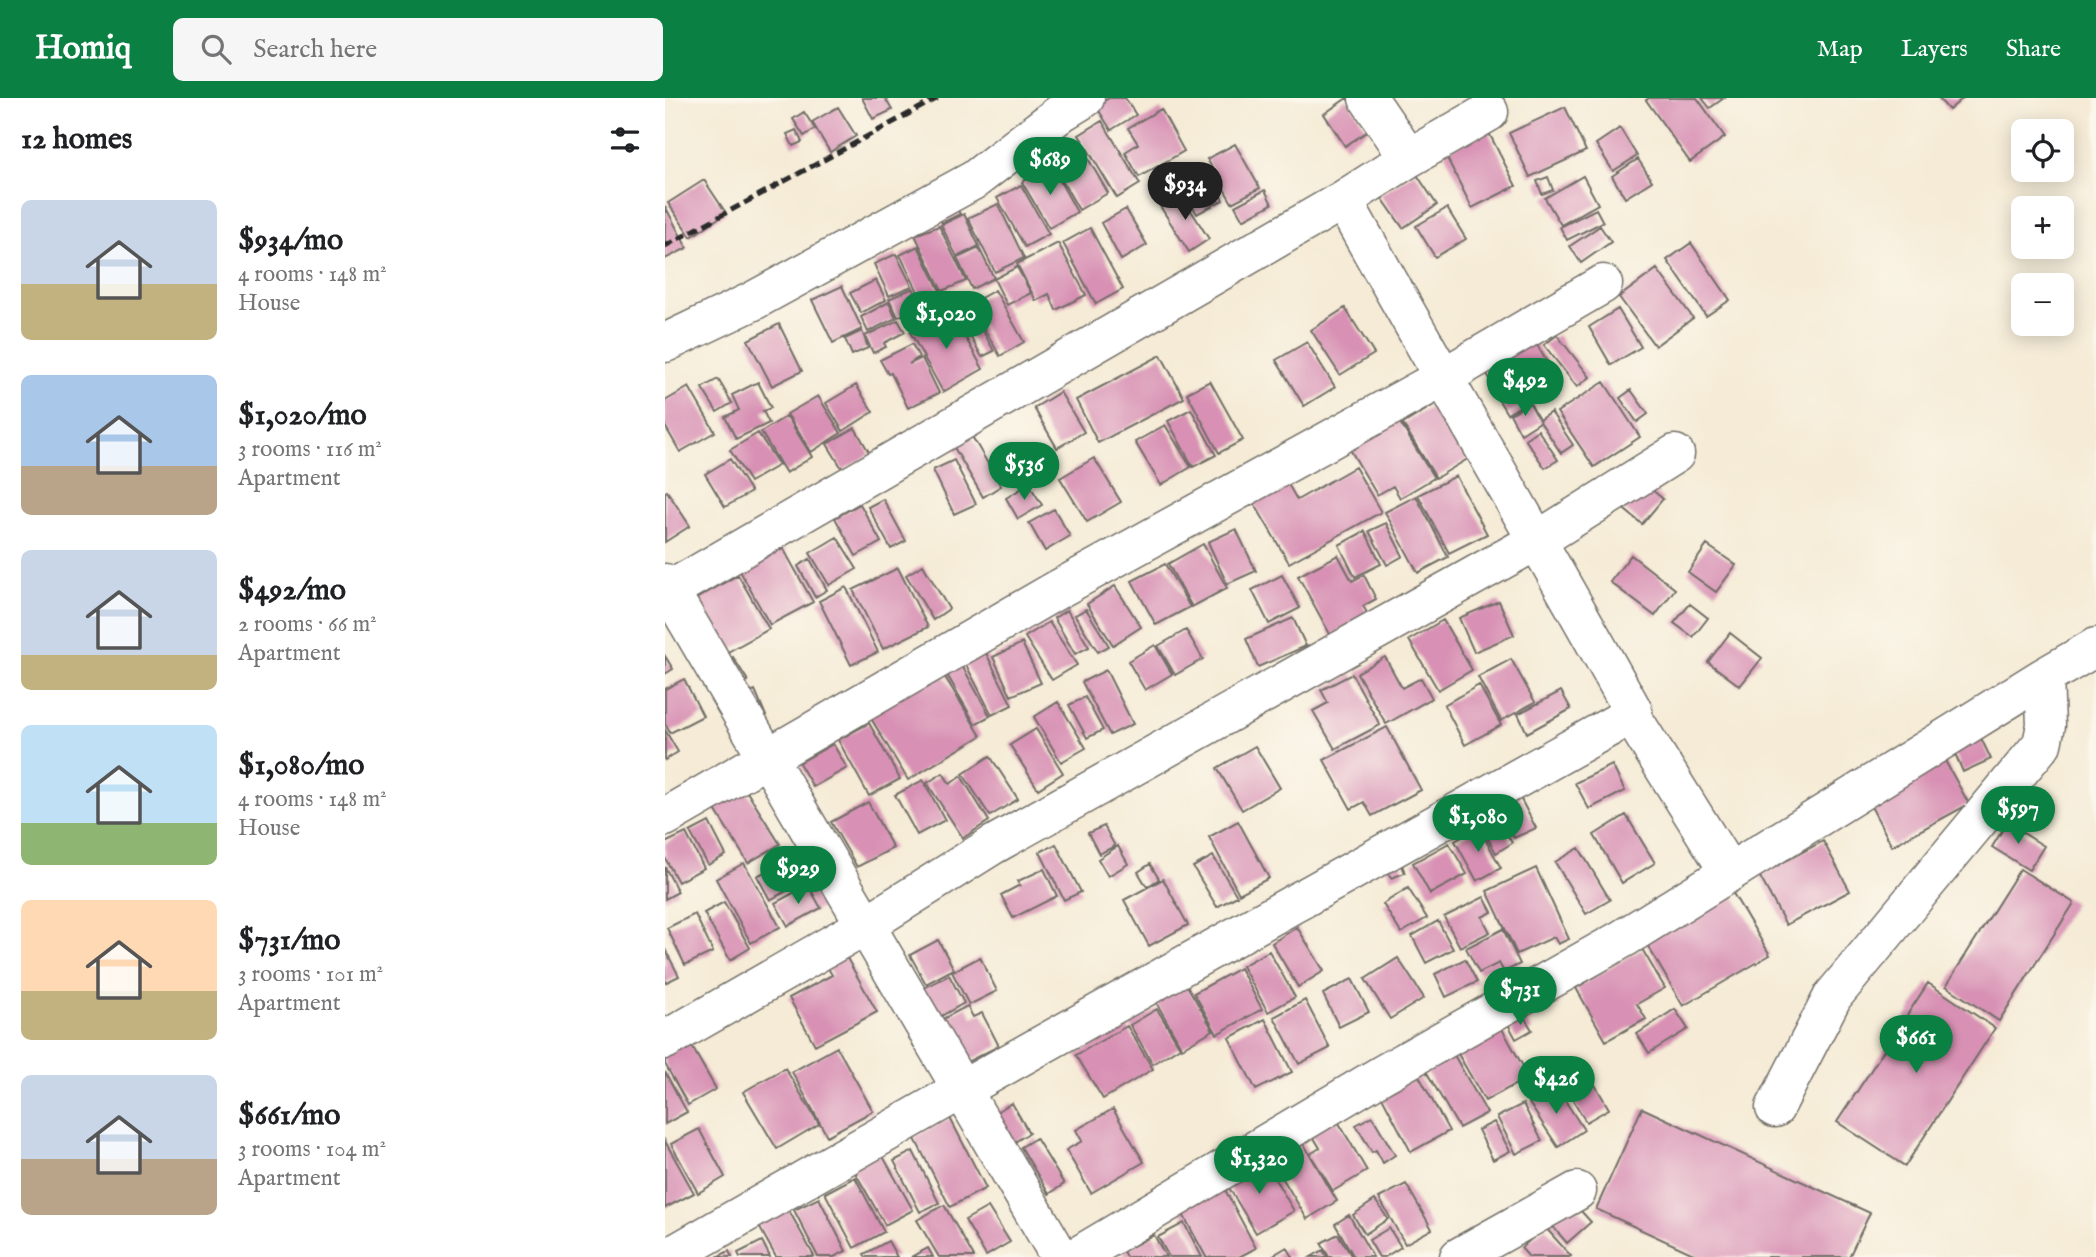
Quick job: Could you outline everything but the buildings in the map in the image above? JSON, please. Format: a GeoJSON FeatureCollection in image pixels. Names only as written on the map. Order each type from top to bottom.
{"type":"FeatureCollection","features":[{"type":"Feature","properties":{"kind":"street"},"geometry":{"type":"LineString","coordinates":[[665,344],[753,301],[974,180],[1062,112],[1085,98]]}},
{"type":"Feature","properties":{"kind":"street"},"geometry":{"type":"LineString","coordinates":[[1369,98],[1409,158]]}},
{"type":"Feature","properties":{"kind":"street"},"geometry":{"type":"LineString","coordinates":[[1060,1257],[667,589],[1343,200],[1489,111]]}},
{"type":"Feature","properties":{"kind":"street"},"geometry":{"type":"LineString","coordinates":[[1343,200],[1442,378],[1538,540],[1633,711],[1631,715],[1729,872]]}},
{"type":"Feature","properties":{"kind":"street"},"geometry":{"type":"LineString","coordinates":[[665,817],[1055,591],[1442,378],[1603,284]]}},
{"type":"Feature","properties":{"kind":"street"},"geometry":{"type":"LineString","coordinates":[[665,1040],[864,926],[993,845],[1538,540],[1675,454]]}},
{"type":"Feature","properties":{"kind":"street"},"geometry":{"type":"LineString","coordinates":[[1076,1257],[1383,1074],[1623,939],[2096,647]]}},
{"type":"Feature","properties":{"kind":"street"},"geometry":{"type":"LineString","coordinates":[[1775,1108],[1833,996],[2042,744],[2046,725],[2045,677]]}},
{"type":"Feature","properties":{"kind":"street"},"geometry":{"type":"LineString","coordinates":[[669,1257],[1631,715]]}},
{"type":"Feature","properties":{"kind":"street"},"geometry":{"type":"LineString","coordinates":[[1459,1257],[1577,1191]]}},
{"type":"Feature","properties":{"kind":"railway"},"geometry":{"type":"LineString","coordinates":[[665,246],[938,98]]}}]}
